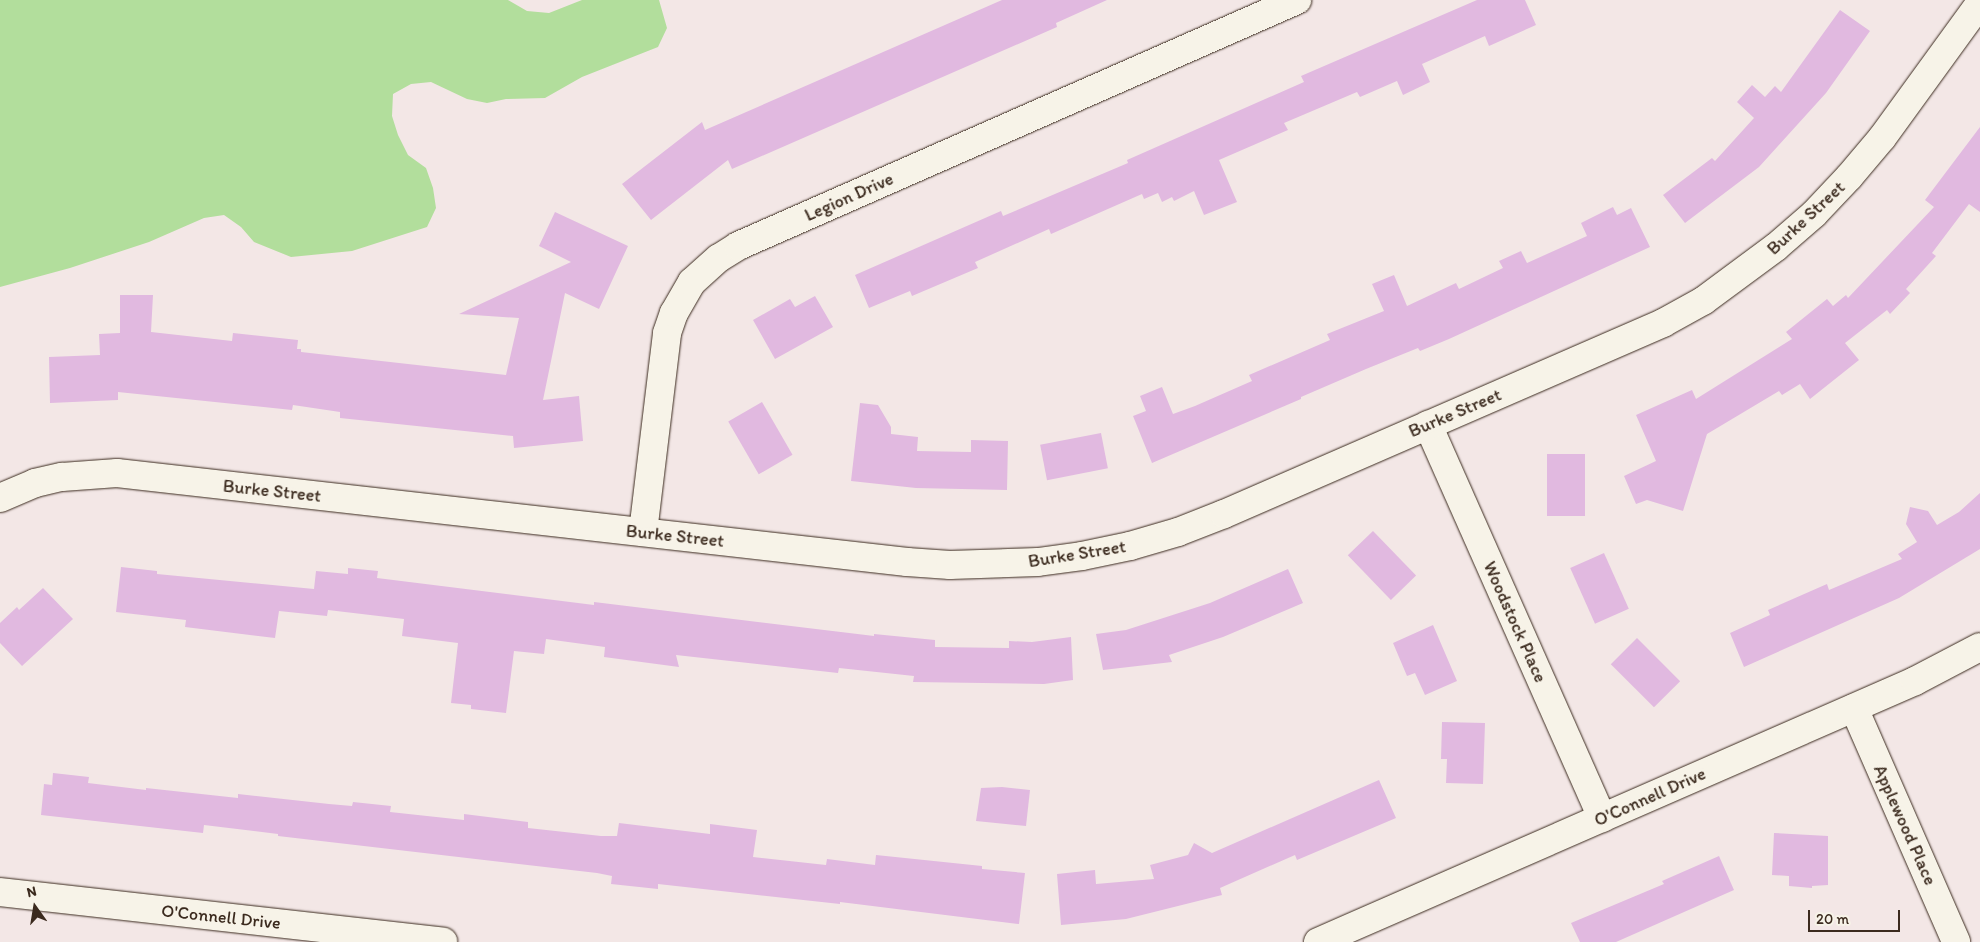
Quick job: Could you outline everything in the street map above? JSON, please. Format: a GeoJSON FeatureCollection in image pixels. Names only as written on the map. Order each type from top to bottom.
{"type":"FeatureCollection","features":[{"type":"Feature","properties":{"kind":"street","name":"Legion Drive"},"geometry":{"type":"LineString","coordinates":[[643,532],[666,333],[682,297],[692,282],[712,264],[738,246],[1246,10],[1297,0]]}},
{"type":"Feature","properties":{"kind":"street","name":"Burke Street"},"geometry":{"type":"LineString","coordinates":[[0,498],[35,484],[62,477],[117,473],[950,565],[1029,563],[1082,556],[1140,543],[1224,514],[1663,323],[1703,301],[1741,275],[1814,214],[1849,177],[1882,138],[1980,3]]}},
{"type":"Feature","properties":{"kind":"street","name":"Woodstock Place"},"geometry":{"type":"LineString","coordinates":[[1428,425],[1602,818]]}},
{"type":"Feature","properties":{"kind":"street","name":"O'Connell Drive"},"geometry":{"type":"LineString","coordinates":[[1318,942],[1915,682],[1980,647]]}},
{"type":"Feature","properties":{"kind":"street","name":"Applewood Place"},"geometry":{"type":"LineString","coordinates":[[1854,708],[1956,942]]}},
{"type":"Feature","properties":{"kind":"street","name":"O'Connell Drive"},"geometry":{"type":"LineString","coordinates":[[0,892],[443,942]]}},
{"type":"Feature","properties":{"kind":"green space"},"geometry":{"type":"Polygon","coordinates":[[[0,0],[508,0],[527,11],[549,13],[582,0],[659,0],[667,28],[658,47],[582,77],[545,98],[506,99],[487,103],[467,99],[431,82],[411,84],[393,94],[392,116],[398,135],[408,155],[426,168],[433,188],[436,208],[427,227],[352,251],[291,257],[254,242],[241,227],[224,215],[204,218],[149,242],[70,268],[0,287],[0,0]]]}},
{"type":"Feature","properties":{"kind":"building"},"geometry":{"type":"Polygon","coordinates":[[[1002,0],[1107,0],[1056,23],[1057,27],[732,169],[728,160],[651,220],[622,184],[702,122],[705,130],[1002,0]]]}},
{"type":"Feature","properties":{"kind":"building"},"geometry":{"type":"Polygon","coordinates":[[[1477,0],[1525,0],[1536,25],[1489,46],[1485,36],[1422,64],[1430,82],[1403,95],[1397,81],[1360,97],[1357,92],[1284,123],[1288,130],[1219,160],[1237,202],[1204,215],[1194,191],[1174,201],[1172,197],[1162,202],[1158,193],[1144,199],[1142,194],[1051,234],[1049,229],[975,262],[978,268],[912,296],[910,291],[869,308],[855,275],[1001,211],[1003,216],[1128,163],[1127,160],[1304,82],[1301,76],[1477,0]]]}},
{"type":"Feature","properties":{"kind":"building"},"geometry":{"type":"Polygon","coordinates":[[[1840,10],[1870,31],[1826,93],[1759,167],[1685,223],[1663,195],[1712,158],[1715,161],[1754,118],[1737,102],[1752,85],[1765,97],[1775,86],[1781,92],[1840,10]]]}},
{"type":"Feature","properties":{"kind":"building"},"geometry":{"type":"Polygon","coordinates":[[[1980,127],[1980,212],[1969,204],[1932,253],[1936,256],[1906,289],[1910,293],[1890,314],[1887,310],[1845,343],[1859,360],[1810,399],[1800,384],[1782,395],[1779,391],[1707,434],[1683,511],[1647,500],[1636,504],[1624,476],[1656,461],[1636,415],[1692,390],[1696,399],[1792,339],[1786,332],[1827,299],[1833,306],[1846,295],[1848,298],[1934,207],[1925,200],[1980,127]]]}},
{"type":"Feature","properties":{"kind":"building"},"geometry":{"type":"Polygon","coordinates":[[[1613,207],[1617,215],[1631,208],[1650,247],[1449,339],[1420,351],[1418,348],[1366,369],[1152,463],[1133,416],[1146,411],[1140,396],[1162,387],[1173,414],[1195,406],[1252,381],[1249,375],[1330,340],[1327,334],[1384,311],[1372,284],[1394,275],[1407,306],[1456,283],[1459,289],[1503,268],[1499,261],[1521,251],[1527,263],[1587,236],[1581,223],[1613,207]]]}},
{"type":"Feature","properties":{"kind":"building"},"geometry":{"type":"Polygon","coordinates":[[[555,212],[628,246],[599,309],[565,293],[543,400],[579,396],[583,441],[514,448],[513,436],[340,418],[340,412],[293,405],[292,410],[118,392],[118,400],[50,403],[49,357],[100,355],[99,334],[120,333],[120,295],[153,295],[151,332],[232,341],[233,333],[298,340],[297,349],[301,349],[301,352],[506,375],[519,318],[459,314],[571,262],[539,246],[555,212]]]}},
{"type":"Feature","properties":{"kind":"building"},"geometry":{"type":"Polygon","coordinates":[[[815,296],[833,327],[775,359],[753,320],[790,299],[795,307],[815,296]]]}},
{"type":"Feature","properties":{"kind":"building"},"geometry":{"type":"Polygon","coordinates":[[[762,402],[792,455],[759,474],[728,422],[762,402]]]}},
{"type":"Feature","properties":{"kind":"building"},"geometry":{"type":"Polygon","coordinates":[[[860,403],[878,405],[891,427],[891,434],[918,437],[917,451],[971,452],[971,440],[1008,441],[1007,490],[916,488],[851,481],[860,403]]]}},
{"type":"Feature","properties":{"kind":"building"},"geometry":{"type":"Polygon","coordinates":[[[1101,433],[1108,468],[1047,480],[1040,445],[1101,433]]]}},
{"type":"Feature","properties":{"kind":"building"},"geometry":{"type":"Polygon","coordinates":[[[1547,454],[1585,454],[1585,516],[1547,516],[1547,454]]]}},
{"type":"Feature","properties":{"kind":"building"},"geometry":{"type":"Polygon","coordinates":[[[1980,493],[1980,549],[1899,598],[1744,667],[1730,633],[1770,615],[1768,610],[1827,584],[1829,590],[1902,559],[1898,554],[1917,542],[1906,524],[1910,507],[1928,511],[1937,525],[1959,512],[1980,493]]]}},
{"type":"Feature","properties":{"kind":"building"},"geometry":{"type":"Polygon","coordinates":[[[1373,531],[1416,576],[1391,600],[1348,555],[1373,531]]]}},
{"type":"Feature","properties":{"kind":"building"},"geometry":{"type":"Polygon","coordinates":[[[1604,553],[1629,609],[1595,624],[1570,568],[1604,553]]]}},
{"type":"Feature","properties":{"kind":"building"},"geometry":{"type":"Polygon","coordinates":[[[121,567],[157,571],[157,574],[314,589],[316,571],[348,574],[348,568],[378,571],[377,578],[594,605],[594,602],[874,636],[874,634],[935,640],[935,647],[1009,648],[1009,641],[1032,642],[1071,637],[1073,680],[1044,684],[913,682],[914,676],[839,668],[838,673],[676,655],[679,667],[604,657],[605,647],[546,639],[544,654],[514,651],[506,713],[471,709],[471,705],[451,703],[458,643],[402,636],[404,619],[328,610],[327,616],[279,611],[275,638],[185,627],[186,620],[116,612],[121,567]]]}},
{"type":"Feature","properties":{"kind":"building"},"geometry":{"type":"Polygon","coordinates":[[[1288,569],[1303,603],[1223,637],[1169,655],[1172,662],[1103,670],[1096,634],[1126,630],[1210,603],[1288,569]]]}},
{"type":"Feature","properties":{"kind":"building"},"geometry":{"type":"Polygon","coordinates":[[[43,588],[73,619],[22,666],[0,643],[0,623],[17,607],[19,610],[43,588]]]}},
{"type":"Feature","properties":{"kind":"building"},"geometry":{"type":"Polygon","coordinates":[[[1433,625],[1457,681],[1425,695],[1415,673],[1407,676],[1393,643],[1433,625]]]}},
{"type":"Feature","properties":{"kind":"building"},"geometry":{"type":"Polygon","coordinates":[[[1637,638],[1680,681],[1654,707],[1611,664],[1637,638]]]}},
{"type":"Feature","properties":{"kind":"building"},"geometry":{"type":"Polygon","coordinates":[[[1442,722],[1485,723],[1483,784],[1446,783],[1447,759],[1441,759],[1442,722]]]}},
{"type":"Feature","properties":{"kind":"building"},"geometry":{"type":"Polygon","coordinates":[[[53,773],[89,777],[88,783],[146,790],[146,788],[238,798],[238,794],[352,806],[353,802],[391,806],[390,812],[464,820],[464,814],[528,822],[528,828],[601,836],[617,836],[619,823],[710,834],[710,824],[757,830],[753,857],[826,865],[827,859],[875,865],[876,855],[982,866],[982,869],[1025,873],[1019,924],[840,902],[840,904],[658,884],[658,889],[611,884],[612,876],[597,873],[278,836],[278,834],[204,825],[203,833],[41,815],[44,784],[52,785],[53,773]]]}},
{"type":"Feature","properties":{"kind":"building"},"geometry":{"type":"Polygon","coordinates":[[[1379,780],[1396,818],[1297,860],[1295,855],[1220,888],[1222,895],[1126,919],[1061,925],[1057,874],[1095,870],[1096,884],[1154,879],[1150,865],[1188,855],[1194,843],[1212,853],[1379,780]]]}},
{"type":"Feature","properties":{"kind":"building"},"geometry":{"type":"Polygon","coordinates":[[[1002,787],[1030,790],[1026,826],[976,821],[981,788],[1002,787]]]}},
{"type":"Feature","properties":{"kind":"building"},"geometry":{"type":"Polygon","coordinates":[[[1774,833],[1828,836],[1828,885],[1812,886],[1812,888],[1789,886],[1789,876],[1772,875],[1774,833]]]}},
{"type":"Feature","properties":{"kind":"building"},"geometry":{"type":"Polygon","coordinates":[[[1719,856],[1734,890],[1616,942],[1580,942],[1571,923],[1664,884],[1662,881],[1719,856]]]}}]}
